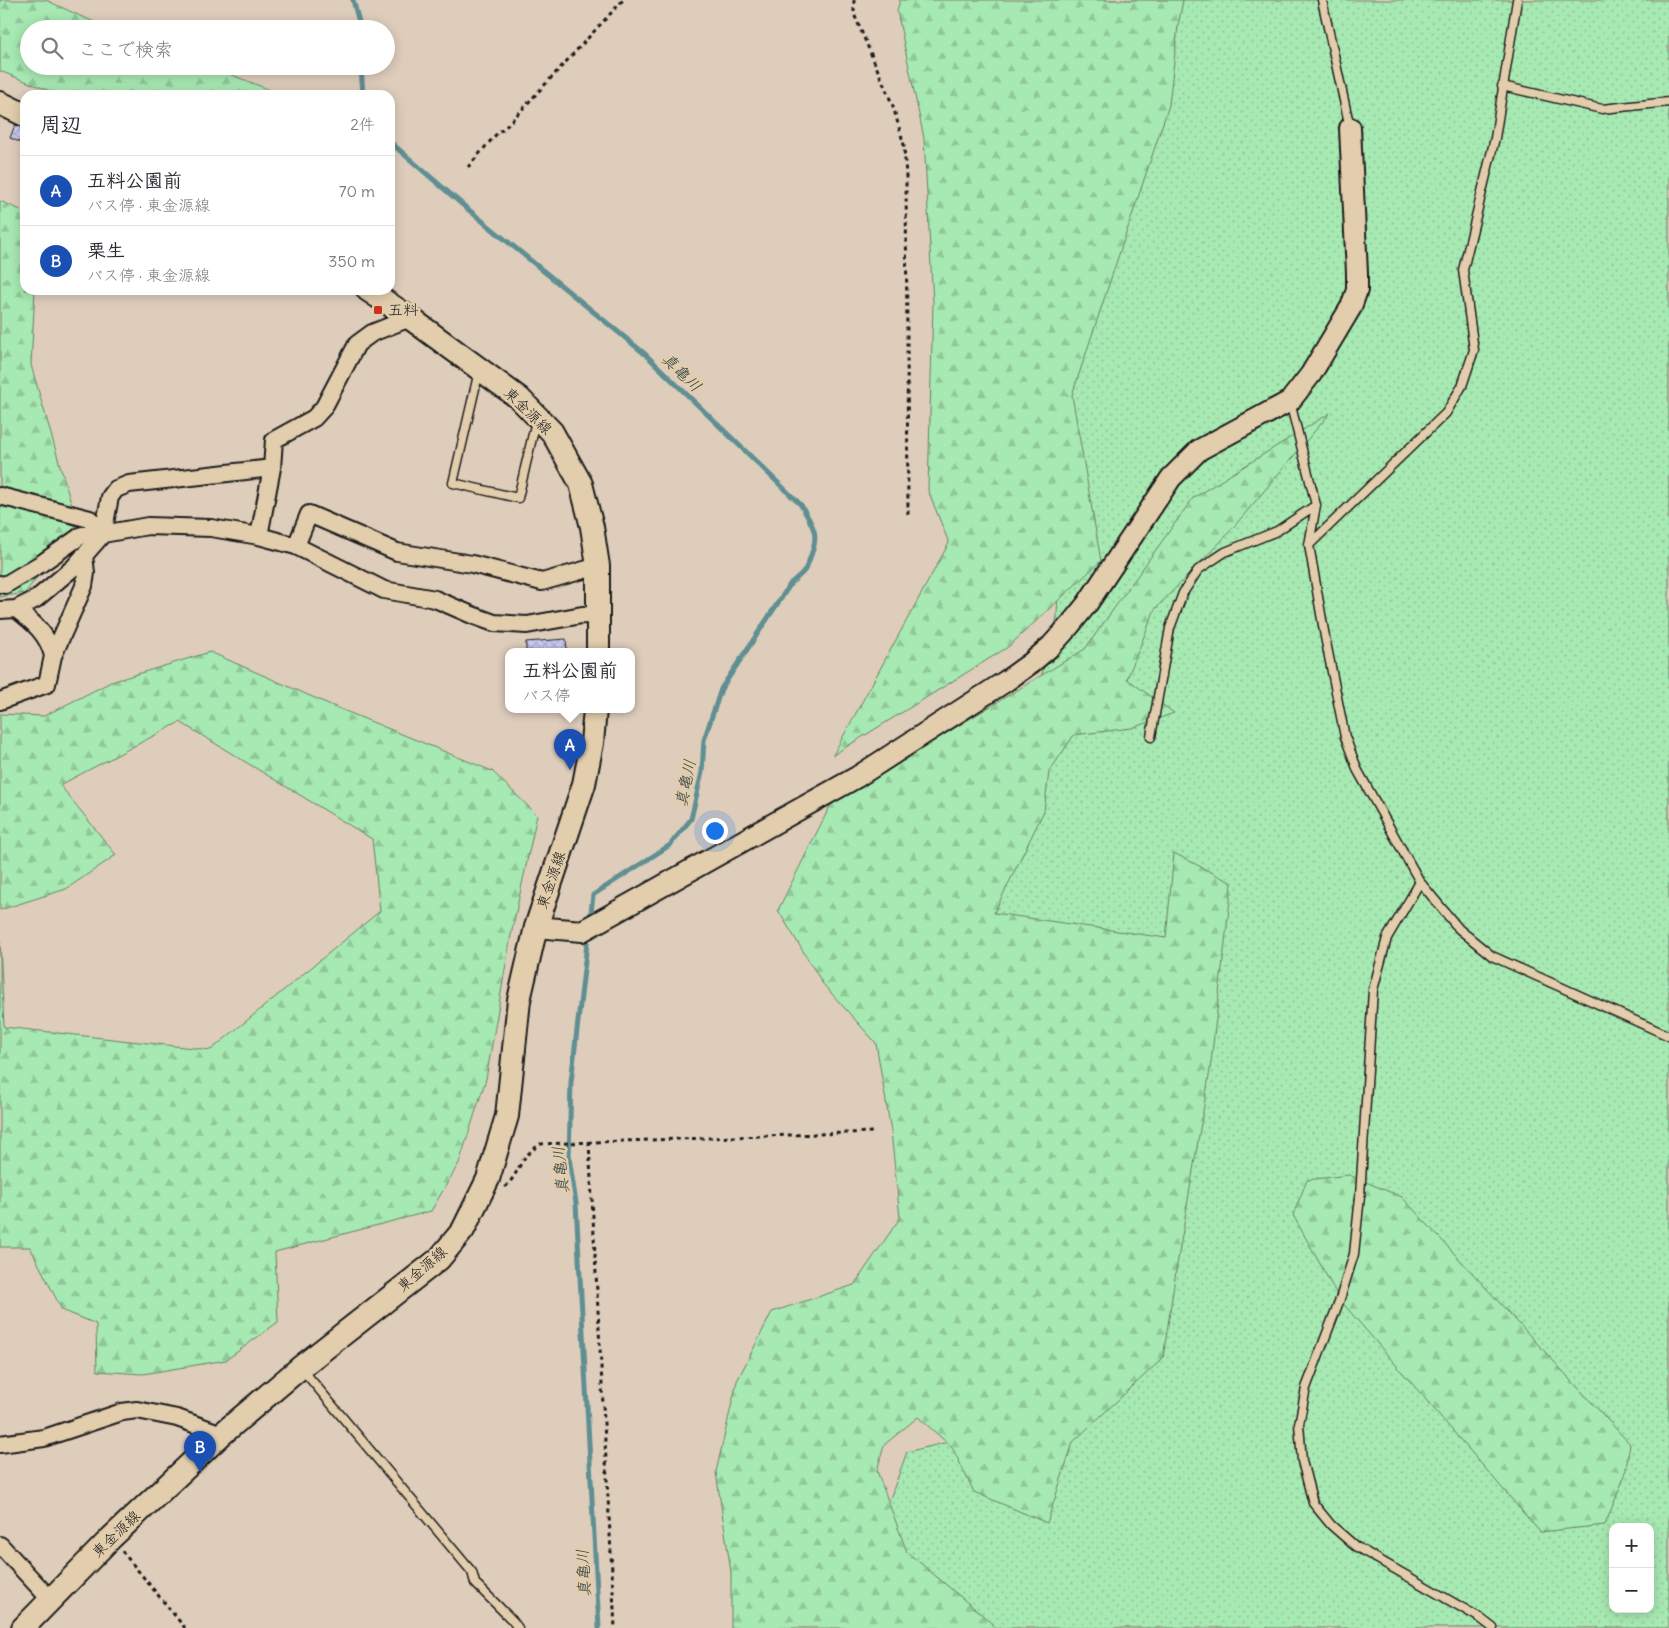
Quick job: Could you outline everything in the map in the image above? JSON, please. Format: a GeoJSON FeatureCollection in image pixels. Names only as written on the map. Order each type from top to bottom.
{"type":"FeatureCollection","features":[{"type":"Feature","properties":{"kind":"main road"},"geometry":{"type":"LineString","coordinates":[[0,103],[20,112]]}},
{"type":"Feature","properties":{"kind":"main road","name":"東金源線"},"geometry":{"type":"LineString","coordinates":[[376,295],[519,398],[552,432],[581,484],[592,528],[598,566],[598,648]]}},
{"type":"Feature","properties":{"kind":"main road","name":"東金源線"},"geometry":{"type":"LineString","coordinates":[[23,1628],[111,1538],[222,1434],[301,1367],[439,1259],[463,1230],[488,1179],[507,1116],[519,1000],[536,927],[584,784],[592,744],[595,713]]}},
{"type":"Feature","properties":{"kind":"street"},"geometry":{"type":"LineString","coordinates":[[536,927],[582,931],[857,777],[1006,681],[1051,646],[1087,604],[1171,478],[1200,450],[1290,401],[1316,366],[1351,307],[1357,290],[1350,128]]}},
{"type":"Feature","properties":{"kind":"street"},"geometry":{"type":"LineString","coordinates":[[259,536],[272,468],[274,440],[314,418],[324,407],[357,344],[372,333],[410,318]]}},
{"type":"Feature","properties":{"kind":"street"},"geometry":{"type":"LineString","coordinates":[[8,609],[36,599],[74,567],[103,534],[110,497],[116,489],[129,484],[272,468]]}},
{"type":"Feature","properties":{"kind":"street"},"geometry":{"type":"LineString","coordinates":[[0,496],[90,519],[103,534]]}},
{"type":"Feature","properties":{"kind":"street"},"geometry":{"type":"LineString","coordinates":[[296,546],[309,514],[397,552],[472,564],[542,582],[598,566]]}},
{"type":"Feature","properties":{"kind":"street"},"geometry":{"type":"LineString","coordinates":[[0,584],[5,585],[42,563],[82,535],[103,534],[148,526],[211,528],[259,536],[296,546],[384,590],[436,599],[472,616],[494,623],[527,625],[582,615],[599,616]]}},
{"type":"Feature","properties":{"kind":"street"},"geometry":{"type":"LineString","coordinates":[[0,701],[47,684],[53,656],[84,586],[86,573],[84,555]]}},
{"type":"Feature","properties":{"kind":"street"},"geometry":{"type":"LineString","coordinates":[[8,609],[38,626],[51,646],[53,656]]}},
{"type":"Feature","properties":{"kind":"street"},"geometry":{"type":"LineString","coordinates":[[0,1444],[44,1438],[122,1412],[137,1410],[177,1418],[222,1434]]}},
{"type":"Feature","properties":{"kind":"street"},"geometry":{"type":"LineString","coordinates":[[0,1545],[50,1599]]}},
{"type":"Feature","properties":{"kind":"lane"},"geometry":{"type":"LineString","coordinates":[[1322,0],[1350,128]]}},
{"type":"Feature","properties":{"kind":"lane"},"geometry":{"type":"LineString","coordinates":[[1309,545],[1446,413],[1462,386],[1474,350],[1463,270],[1495,138],[1517,0]]}},
{"type":"Feature","properties":{"kind":"lane"},"geometry":{"type":"LineString","coordinates":[[1502,86],[1602,109],[1669,102]]}},
{"type":"Feature","properties":{"kind":"lane"},"geometry":{"type":"LineString","coordinates":[[479,369],[453,483],[518,498],[537,416]]}},
{"type":"Feature","properties":{"kind":"lane"},"geometry":{"type":"LineString","coordinates":[[1290,401],[1316,506],[1309,545],[1325,637],[1346,737],[1358,771],[1420,882],[1459,929],[1492,956],[1669,1036]]}},
{"type":"Feature","properties":{"kind":"lane"},"geometry":{"type":"LineString","coordinates":[[1152,737],[1170,628],[1183,593],[1198,570],[1225,552],[1277,531],[1316,506]]}},
{"type":"Feature","properties":{"kind":"lane"},"geometry":{"type":"LineString","coordinates":[[1420,882],[1401,911],[1387,938],[1373,990],[1360,1196],[1354,1254],[1340,1298],[1306,1388],[1299,1424],[1302,1461],[1313,1503],[1337,1530],[1356,1546],[1480,1618],[1493,1628]]}},
{"type":"Feature","properties":{"kind":"lane"},"geometry":{"type":"LineString","coordinates":[[301,1367],[472,1572],[475,1583],[518,1628]]}},
{"type":"Feature","properties":{"kind":"path"},"geometry":{"type":"LineString","coordinates":[[468,167],[499,131],[503,130],[623,0]]}},
{"type":"Feature","properties":{"kind":"path"},"geometry":{"type":"LineString","coordinates":[[854,0],[854,14],[893,106],[904,145],[906,177],[908,515]]}},
{"type":"Feature","properties":{"kind":"path"},"geometry":{"type":"LineString","coordinates":[[505,1187],[512,1182],[522,1161],[540,1144],[874,1132]]}},
{"type":"Feature","properties":{"kind":"path"},"geometry":{"type":"LineString","coordinates":[[589,1142],[615,1628]]}},
{"type":"Feature","properties":{"kind":"path"},"geometry":{"type":"LineString","coordinates":[[111,1538],[185,1628]]}},
{"type":"Feature","properties":{"kind":"green space"},"geometry":{"type":"Polygon","coordinates":[[[0,0],[46,0],[90,20],[20,20],[20,75],[232,75],[270,90],[48,90],[0,71],[0,0]]]}},
{"type":"Feature","properties":{"kind":"green space"},"geometry":{"type":"Polygon","coordinates":[[[900,0],[1183,0],[1178,26],[1169,105],[1072,395],[1101,561],[1008,647],[833,755],[949,543],[928,490],[933,303],[924,138],[897,11],[900,0]]]}},
{"type":"Feature","properties":{"kind":"green space"},"geometry":{"type":"Polygon","coordinates":[[[1084,0],[1669,0],[1669,1628],[856,1628],[864,1570],[907,1452],[1046,1418],[973,939],[1057,617],[1068,297],[1084,0]]]}},
{"type":"Feature","properties":{"kind":"green space"},"geometry":{"type":"Polygon","coordinates":[[[0,201],[20,210],[20,295],[35,295],[31,365],[77,524],[25,593],[0,597],[0,201]]]}},
{"type":"Feature","properties":{"kind":"green space"},"geometry":{"type":"Polygon","coordinates":[[[1330,413],[1226,536],[1155,609],[1127,679],[1174,713],[1132,728],[1074,735],[1049,772],[1044,811],[994,913],[1166,938],[1174,853],[1232,883],[1210,1070],[1163,1358],[1073,1442],[1047,1523],[974,1492],[952,1447],[918,1417],[884,1445],[877,1471],[907,1552],[993,1624],[994,1628],[731,1628],[731,1572],[716,1472],[737,1381],[772,1312],[854,1285],[900,1218],[891,1131],[876,1043],[823,984],[778,910],[830,806],[870,771],[948,732],[1085,649],[1193,498],[1330,413]]]}},
{"type":"Feature","properties":{"kind":"green space"},"geometry":{"type":"Polygon","coordinates":[[[210,652],[333,706],[492,771],[537,815],[511,935],[486,1079],[459,1163],[431,1211],[275,1252],[278,1322],[226,1360],[143,1374],[97,1371],[96,1324],[62,1310],[30,1247],[0,1247],[0,942],[4,1027],[211,1050],[380,911],[372,839],[180,722],[60,785],[116,855],[66,889],[0,910],[0,714],[44,716],[111,682],[210,652]]]}},
{"type":"Feature","properties":{"kind":"green space"},"geometry":{"type":"Polygon","coordinates":[[[1349,1175],[1402,1197],[1630,1444],[1625,1475],[1605,1525],[1540,1532],[1340,1300],[1293,1215],[1307,1180],[1349,1175]]]}},
{"type":"Feature","properties":{"kind":"building"},"geometry":{"type":"Polygon","coordinates":[[[15,125],[20,126],[20,142],[10,138],[15,125]]]}},
{"type":"Feature","properties":{"kind":"building"},"geometry":{"type":"Polygon","coordinates":[[[566,639],[567,648],[526,648],[526,642],[566,639]]]}},
{"type":"Feature","properties":{"kind":"waterway","name":"真亀川"},"geometry":{"type":"LineString","coordinates":[[353,0],[358,20]]}},
{"type":"Feature","properties":{"kind":"waterway","name":"真亀川"},"geometry":{"type":"LineString","coordinates":[[362,75],[363,90]]}},
{"type":"Feature","properties":{"kind":"waterway","name":"真亀川"},"geometry":{"type":"LineString","coordinates":[[395,146],[464,206],[645,354],[801,505],[814,529],[814,547],[806,568],[791,583],[721,689],[704,740],[702,772],[691,819],[670,845],[593,895],[590,921]]}},
{"type":"Feature","properties":{"kind":"waterway","name":"真亀川"},"geometry":{"type":"LineString","coordinates":[[588,935],[571,1082],[569,1158],[576,1203],[599,1628]]}},
{"type":"Feature","properties":{"kind":"place","name":"五料"},"geometry":{"type":"Point","coordinates":[378,310]}},
{"type":"Feature","properties":{"kind":"place","name":"五料公園前"},"geometry":{"type":"Point","coordinates":[570,770]}},
{"type":"Feature","properties":{"kind":"place","name":"栗生"},"geometry":{"type":"Point","coordinates":[200,1472]}}]}
